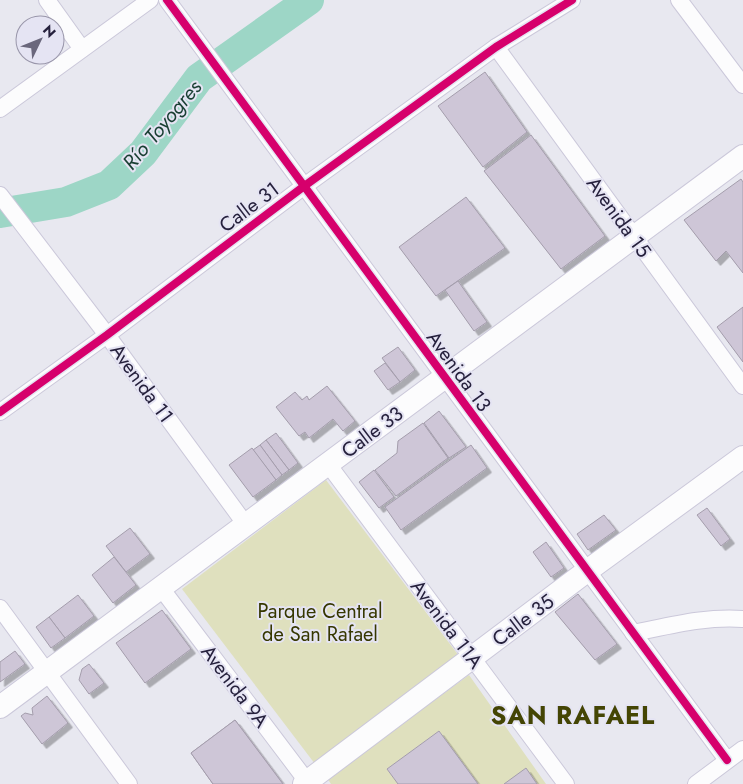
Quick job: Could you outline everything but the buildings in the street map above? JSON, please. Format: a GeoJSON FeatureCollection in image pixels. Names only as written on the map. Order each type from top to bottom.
{"type":"FeatureCollection","features":[{"type":"Feature","properties":{"kind":"main road","name":"Calle 33"},"geometry":{"type":"LineString","coordinates":[[0,707],[743,156]]}},
{"type":"Feature","properties":{"kind":"main road","name":"Calle 35"},"geometry":{"type":"LineString","coordinates":[[307,783],[587,571],[743,457]]}},
{"type":"Feature","properties":{"kind":"street"},"geometry":{"type":"LineString","coordinates":[[47,0],[82,49]]}},
{"type":"Feature","properties":{"kind":"street"},"geometry":{"type":"LineString","coordinates":[[0,109],[150,0]]}},
{"type":"Feature","properties":{"kind":"street","name":"Avenida 13"},"geometry":{"type":"LineString","coordinates":[[166,0],[727,760]]}},
{"type":"Feature","properties":{"kind":"street","name":"Calle 31"},"geometry":{"type":"LineString","coordinates":[[0,412],[107,335],[303,186],[496,47],[572,0]]}},
{"type":"Feature","properties":{"kind":"street"},"geometry":{"type":"LineString","coordinates":[[679,0],[743,85]]}},
{"type":"Feature","properties":{"kind":"street","name":"Avenida 15"},"geometry":{"type":"LineString","coordinates":[[496,47],[743,386]]}},
{"type":"Feature","properties":{"kind":"street","name":"Avenida 11"},"geometry":{"type":"LineString","coordinates":[[0,195],[107,335],[246,525]]}},
{"type":"Feature","properties":{"kind":"street","name":"Avenida 11A"},"geometry":{"type":"LineString","coordinates":[[328,464],[566,784]]}},
{"type":"Feature","properties":{"kind":"street","name":"Avenida 9A"},"geometry":{"type":"LineString","coordinates":[[161,588],[307,783]]}},
{"type":"Feature","properties":{"kind":"street"},"geometry":{"type":"LineString","coordinates":[[0,608],[129,784]]}},
{"type":"Feature","properties":{"kind":"street"},"geometry":{"type":"LineString","coordinates":[[633,633],[695,622],[743,619]]}},
{"type":"Feature","properties":{"kind":"street"},"geometry":{"type":"LineString","coordinates":[[696,784],[743,748]]}},
{"type":"Feature","properties":{"kind":"green space","name":"Parque Central de San Rafael"},"geometry":{"type":"Polygon","coordinates":[[[326,480],[459,656],[315,764],[182,589],[326,480]]]}},
{"type":"Feature","properties":{"kind":"green space"},"geometry":{"type":"Polygon","coordinates":[[[469,675],[546,784],[537,784],[526,769],[504,784],[478,784],[439,731],[387,769],[398,784],[331,784],[327,778],[469,675]]]}},
{"type":"Feature","properties":{"kind":"waterway","name":"Río Toyogres"},"geometry":{"type":"LineString","coordinates":[[0,213],[66,202],[109,185],[143,153],[199,78],[309,0]]}},
{"type":"Feature","properties":{"kind":"cycle path"},"geometry":{"type":"LineString","coordinates":[[167,0],[727,760]]}},
{"type":"Feature","properties":{"kind":"cycle path"},"geometry":{"type":"LineString","coordinates":[[0,412],[107,335],[303,187],[496,47],[572,0]]}},
{"type":"Feature","properties":{"kind":"district","name":"SAN RAFAEL"},"geometry":{"type":"Point","coordinates":[573,715]}}]}
